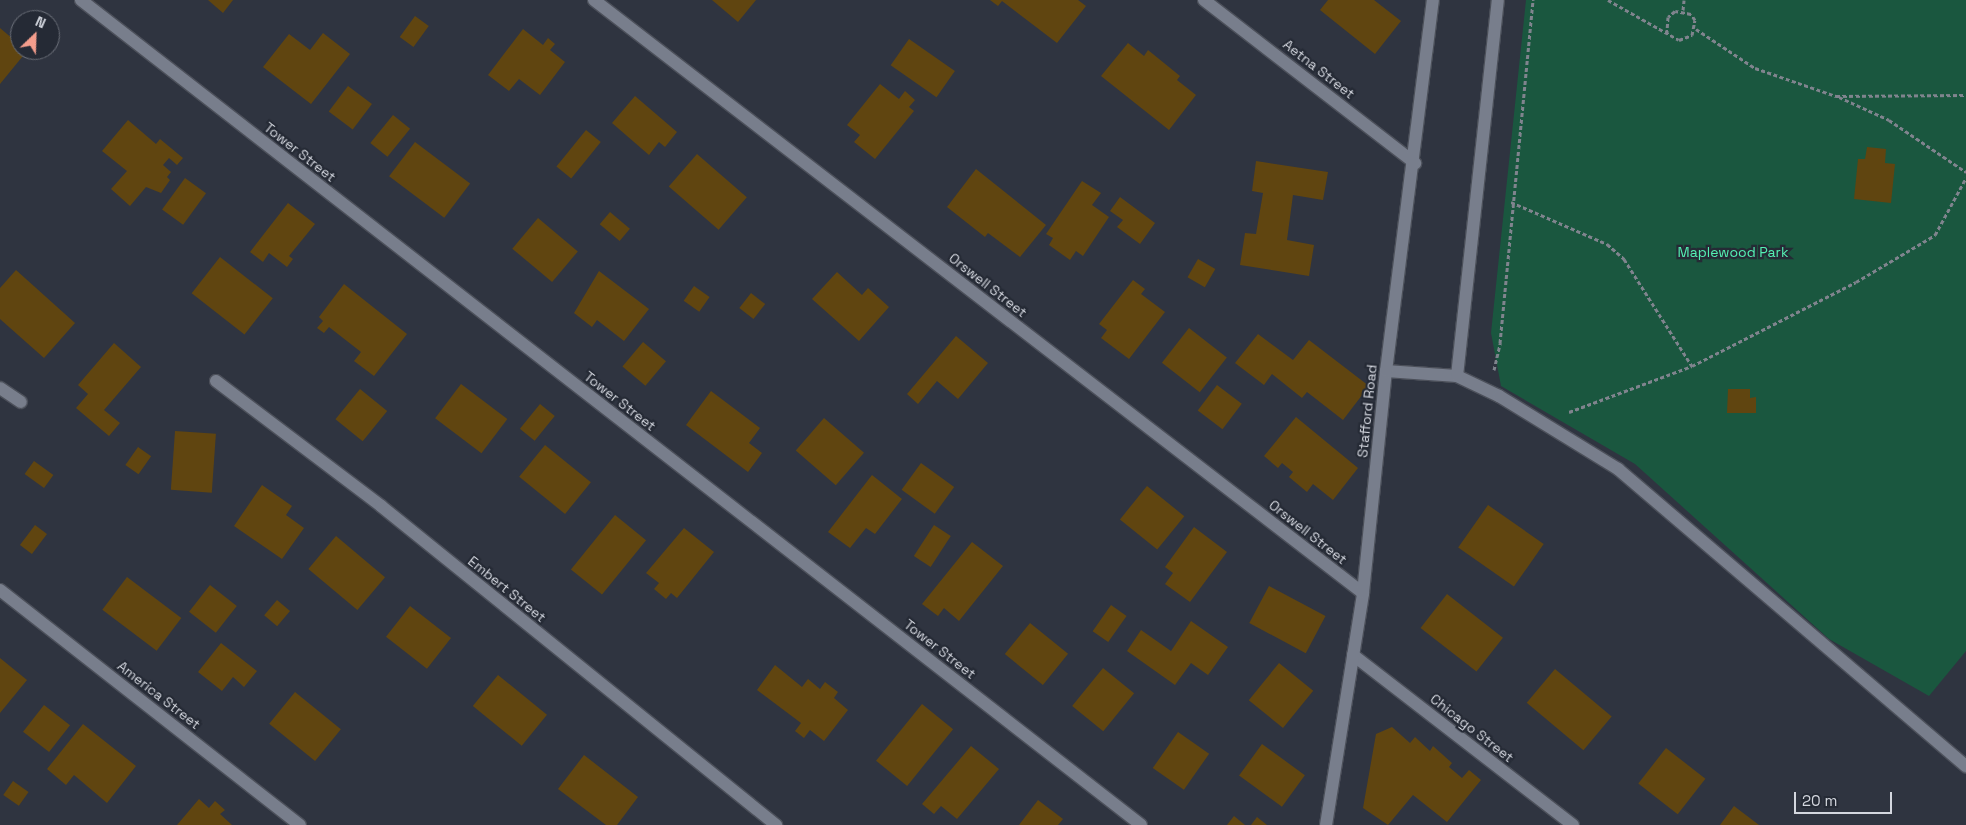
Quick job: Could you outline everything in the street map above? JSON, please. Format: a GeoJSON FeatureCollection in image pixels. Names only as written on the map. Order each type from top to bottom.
{"type":"FeatureCollection","features":[{"type":"Feature","properties":{"kind":"street","name":"Tower Street"},"geometry":{"type":"LineString","coordinates":[[81,0],[1141,825]]}},
{"type":"Feature","properties":{"kind":"street","name":"Orswell Street"},"geometry":{"type":"LineString","coordinates":[[594,0],[1363,593]]}},
{"type":"Feature","properties":{"kind":"street","name":"Aetna Street"},"geometry":{"type":"LineString","coordinates":[[1204,0],[1414,163]]}},
{"type":"Feature","properties":{"kind":"street","name":"Stafford Road"},"geometry":{"type":"LineString","coordinates":[[1326,825],[1363,593],[1386,371],[1414,163],[1433,0]]}},
{"type":"Feature","properties":{"kind":"street"},"geometry":{"type":"LineString","coordinates":[[1457,376],[1498,0]]}},
{"type":"Feature","properties":{"kind":"street"},"geometry":{"type":"LineString","coordinates":[[1386,371],[1457,376],[1489,391],[1618,469],[1966,766]]}},
{"type":"Feature","properties":{"kind":"street","name":"Embert Street"},"geometry":{"type":"LineString","coordinates":[[216,380],[381,506],[776,825]]}},
{"type":"Feature","properties":{"kind":"street"},"geometry":{"type":"LineString","coordinates":[[0,388],[21,402]]}},
{"type":"Feature","properties":{"kind":"street","name":"America Street"},"geometry":{"type":"LineString","coordinates":[[0,590],[300,825]]}},
{"type":"Feature","properties":{"kind":"street","name":"Chicago Street"},"geometry":{"type":"LineString","coordinates":[[1353,655],[1573,825]]}},
{"type":"Feature","properties":{"kind":"path"},"geometry":{"type":"LineString","coordinates":[[1489,391],[1500,343],[1511,202],[1533,0]]}},
{"type":"Feature","properties":{"kind":"path"},"geometry":{"type":"LineString","coordinates":[[1608,0],[1679,40],[1686,40],[1696,29],[1696,20],[1683,10]]}},
{"type":"Feature","properties":{"kind":"path"},"geometry":{"type":"LineString","coordinates":[[1683,10],[1684,0]]}},
{"type":"Feature","properties":{"kind":"path"},"geometry":{"type":"LineString","coordinates":[[1667,33],[1668,16],[1683,10]]}},
{"type":"Feature","properties":{"kind":"path"},"geometry":{"type":"LineString","coordinates":[[1696,29],[1755,68],[1836,96],[1889,120],[1966,172]]}},
{"type":"Feature","properties":{"kind":"path"},"geometry":{"type":"LineString","coordinates":[[1836,96],[1966,95]]}},
{"type":"Feature","properties":{"kind":"path"},"geometry":{"type":"LineString","coordinates":[[1540,421],[1602,402],[1692,366],[1856,282],[1935,235],[1966,178]]}},
{"type":"Feature","properties":{"kind":"path"},"geometry":{"type":"LineString","coordinates":[[1511,202],[1607,244],[1624,259],[1692,366]]}},
{"type":"Feature","properties":{"kind":"green space","name":"Maplewood Park"},"geometry":{"type":"Polygon","coordinates":[[[1526,0],[1966,0],[1966,651],[1929,696],[1829,639],[1635,464],[1501,386],[1491,333],[1526,0]]]}},
{"type":"Feature","properties":{"kind":"building"},"geometry":{"type":"Polygon","coordinates":[[[208,0],[233,0],[223,13],[208,0]]]}},
{"type":"Feature","properties":{"kind":"building"},"geometry":{"type":"Polygon","coordinates":[[[712,0],[756,0],[738,22],[712,0]]]}},
{"type":"Feature","properties":{"kind":"building"},"geometry":{"type":"Polygon","coordinates":[[[990,0],[1078,0],[1086,6],[1057,43],[1002,1],[998,6],[990,0]]]}},
{"type":"Feature","properties":{"kind":"building"},"geometry":{"type":"Polygon","coordinates":[[[1328,0],[1374,0],[1401,21],[1375,54],[1320,10],[1328,0]]]}},
{"type":"Feature","properties":{"kind":"building"},"geometry":{"type":"Polygon","coordinates":[[[415,16],[429,26],[413,47],[400,37],[415,16]]]}},
{"type":"Feature","properties":{"kind":"building"},"geometry":{"type":"Polygon","coordinates":[[[0,28],[10,36],[10,60],[20,60],[0,84],[0,28]]]}},
{"type":"Feature","properties":{"kind":"building"},"geometry":{"type":"Polygon","coordinates":[[[523,29],[543,45],[548,38],[555,44],[550,50],[565,62],[540,95],[519,79],[509,91],[488,75],[523,29]]]}},
{"type":"Feature","properties":{"kind":"building"},"geometry":{"type":"Polygon","coordinates":[[[323,33],[350,54],[311,104],[263,67],[289,34],[310,50],[323,33]]]}},
{"type":"Feature","properties":{"kind":"building"},"geometry":{"type":"Polygon","coordinates":[[[909,39],[955,71],[937,97],[891,65],[909,39]]]}},
{"type":"Feature","properties":{"kind":"building"},"geometry":{"type":"Polygon","coordinates":[[[1128,43],[1144,56],[1148,50],[1180,76],[1177,80],[1196,95],[1169,130],[1101,76],[1128,43]]]}},
{"type":"Feature","properties":{"kind":"building"},"geometry":{"type":"Polygon","coordinates":[[[880,84],[899,99],[905,91],[915,100],[909,107],[914,111],[875,159],[854,142],[860,135],[847,125],[880,84]]]}},
{"type":"Feature","properties":{"kind":"building"},"geometry":{"type":"Polygon","coordinates":[[[348,86],[372,104],[353,130],[329,112],[348,86]]]}},
{"type":"Feature","properties":{"kind":"building"},"geometry":{"type":"Polygon","coordinates":[[[635,96],[677,132],[665,147],[659,142],[649,155],[612,123],[635,96]]]}},
{"type":"Feature","properties":{"kind":"building"},"geometry":{"type":"Polygon","coordinates":[[[393,115],[410,129],[387,157],[370,143],[393,115]]]}},
{"type":"Feature","properties":{"kind":"building"},"geometry":{"type":"Polygon","coordinates":[[[128,120],[156,144],[160,139],[183,158],[177,165],[169,158],[163,165],[171,172],[167,177],[170,180],[161,193],[146,187],[130,206],[111,189],[127,171],[102,151],[128,120]]]}},
{"type":"Feature","properties":{"kind":"building"},"geometry":{"type":"Polygon","coordinates":[[[586,130],[601,142],[571,178],[556,167],[586,130]]]}},
{"type":"Feature","properties":{"kind":"building"},"geometry":{"type":"Polygon","coordinates":[[[415,142],[470,184],[444,218],[389,176],[415,142]]]}},
{"type":"Feature","properties":{"kind":"building"},"geometry":{"type":"Polygon","coordinates":[[[1867,147],[1886,149],[1885,163],[1895,164],[1891,203],[1854,199],[1858,159],[1865,159],[1867,147]]]}},
{"type":"Feature","properties":{"kind":"building"},"geometry":{"type":"Polygon","coordinates":[[[697,154],[747,197],[719,230],[669,186],[697,154]]]}},
{"type":"Feature","properties":{"kind":"building"},"geometry":{"type":"Polygon","coordinates":[[[1256,161],[1328,172],[1323,200],[1293,195],[1287,240],[1314,245],[1309,276],[1240,265],[1245,233],[1256,234],[1263,193],[1252,191],[1256,161]]]}},
{"type":"Feature","properties":{"kind":"building"},"geometry":{"type":"Polygon","coordinates":[[[976,169],[1046,225],[1020,257],[988,233],[985,237],[947,207],[976,169]]]}},
{"type":"Feature","properties":{"kind":"building"},"geometry":{"type":"Polygon","coordinates":[[[185,178],[206,193],[183,225],[162,210],[185,178]]]}},
{"type":"Feature","properties":{"kind":"building"},"geometry":{"type":"Polygon","coordinates":[[[1082,181],[1101,193],[1092,205],[1109,217],[1083,256],[1076,251],[1070,260],[1049,245],[1053,238],[1046,234],[1082,181]]]}},
{"type":"Feature","properties":{"kind":"building"},"geometry":{"type":"Polygon","coordinates":[[[1120,197],[1155,223],[1140,244],[1117,227],[1123,220],[1110,211],[1120,197]]]}},
{"type":"Feature","properties":{"kind":"building"},"geometry":{"type":"Polygon","coordinates":[[[288,203],[315,224],[289,256],[293,259],[287,267],[269,253],[263,262],[250,252],[288,203]]]}},
{"type":"Feature","properties":{"kind":"building"},"geometry":{"type":"Polygon","coordinates":[[[610,212],[630,229],[620,241],[600,224],[610,212]]]}},
{"type":"Feature","properties":{"kind":"building"},"geometry":{"type":"Polygon","coordinates":[[[538,218],[578,251],[552,282],[512,249],[538,218]]]}},
{"type":"Feature","properties":{"kind":"building"},"geometry":{"type":"Polygon","coordinates":[[[220,257],[273,298],[244,334],[192,293],[220,257]]]}},
{"type":"Feature","properties":{"kind":"building"},"geometry":{"type":"Polygon","coordinates":[[[1198,259],[1215,269],[1205,287],[1188,277],[1198,259]]]}},
{"type":"Feature","properties":{"kind":"building"},"geometry":{"type":"Polygon","coordinates":[[[16,270],[75,323],[44,358],[0,319],[0,288],[16,270]]]}},
{"type":"Feature","properties":{"kind":"building"},"geometry":{"type":"Polygon","coordinates":[[[599,271],[649,309],[624,341],[597,320],[592,327],[574,313],[599,271]]]}},
{"type":"Feature","properties":{"kind":"building"},"geometry":{"type":"Polygon","coordinates":[[[837,272],[862,295],[868,288],[889,307],[859,341],[812,299],[837,272]]]}},
{"type":"Feature","properties":{"kind":"building"},"geometry":{"type":"Polygon","coordinates":[[[1133,280],[1145,289],[1141,294],[1165,312],[1129,359],[1101,338],[1107,330],[1099,324],[1133,280]]]}},
{"type":"Feature","properties":{"kind":"building"},"geometry":{"type":"Polygon","coordinates":[[[344,284],[407,334],[374,376],[354,361],[361,352],[329,327],[324,333],[317,328],[323,321],[319,317],[344,284]]]}},
{"type":"Feature","properties":{"kind":"building"},"geometry":{"type":"Polygon","coordinates":[[[694,286],[710,297],[699,312],[684,301],[694,286]]]}},
{"type":"Feature","properties":{"kind":"building"},"geometry":{"type":"Polygon","coordinates":[[[751,293],[765,304],[753,319],[739,308],[751,293]]]}},
{"type":"Feature","properties":{"kind":"building"},"geometry":{"type":"Polygon","coordinates":[[[1189,328],[1227,358],[1200,392],[1162,363],[1189,328]]]}},
{"type":"Feature","properties":{"kind":"building"},"geometry":{"type":"Polygon","coordinates":[[[1258,334],[1293,360],[1309,340],[1369,386],[1343,420],[1307,392],[1302,398],[1272,374],[1264,385],[1235,363],[1258,334]]]}},
{"type":"Feature","properties":{"kind":"building"},"geometry":{"type":"Polygon","coordinates":[[[956,336],[988,363],[958,399],[937,381],[918,404],[907,394],[956,336]]]}},
{"type":"Feature","properties":{"kind":"building"},"geometry":{"type":"Polygon","coordinates":[[[643,342],[666,361],[645,386],[622,367],[643,342]]]}},
{"type":"Feature","properties":{"kind":"building"},"geometry":{"type":"Polygon","coordinates":[[[114,343],[141,367],[104,410],[120,423],[109,436],[76,408],[88,394],[78,385],[114,343]]]}},
{"type":"Feature","properties":{"kind":"building"},"geometry":{"type":"Polygon","coordinates":[[[461,384],[507,419],[481,453],[435,418],[461,384]]]}},
{"type":"Feature","properties":{"kind":"building"},"geometry":{"type":"Polygon","coordinates":[[[1217,385],[1242,404],[1222,429],[1198,411],[1217,385]]]}},
{"type":"Feature","properties":{"kind":"building"},"geometry":{"type":"Polygon","coordinates":[[[360,389],[387,411],[363,441],[335,419],[360,389]]]}},
{"type":"Feature","properties":{"kind":"building"},"geometry":{"type":"Polygon","coordinates":[[[1728,389],[1750,389],[1750,398],[1756,397],[1756,413],[1727,413],[1728,389]]]}},
{"type":"Feature","properties":{"kind":"building"},"geometry":{"type":"Polygon","coordinates":[[[711,391],[760,428],[749,443],[762,453],[748,472],[686,425],[711,391]]]}},
{"type":"Feature","properties":{"kind":"building"},"geometry":{"type":"Polygon","coordinates":[[[540,404],[555,416],[535,441],[520,429],[540,404]]]}},
{"type":"Feature","properties":{"kind":"building"},"geometry":{"type":"Polygon","coordinates":[[[1296,417],[1358,468],[1333,500],[1313,484],[1307,492],[1289,477],[1293,472],[1282,463],[1278,468],[1264,456],[1296,417]]]}},
{"type":"Feature","properties":{"kind":"building"},"geometry":{"type":"Polygon","coordinates":[[[824,418],[864,453],[836,485],[796,450],[824,418]]]}},
{"type":"Feature","properties":{"kind":"building"},"geometry":{"type":"Polygon","coordinates":[[[175,431],[216,434],[212,493],[171,490],[175,431]]]}},
{"type":"Feature","properties":{"kind":"building"},"geometry":{"type":"Polygon","coordinates":[[[545,445],[591,482],[565,514],[519,477],[545,445]]]}},
{"type":"Feature","properties":{"kind":"building"},"geometry":{"type":"Polygon","coordinates":[[[138,447],[151,456],[138,474],[125,465],[138,447]]]}},
{"type":"Feature","properties":{"kind":"building"},"geometry":{"type":"Polygon","coordinates":[[[34,461],[53,475],[44,488],[25,474],[34,461]]]}},
{"type":"Feature","properties":{"kind":"building"},"geometry":{"type":"Polygon","coordinates":[[[921,463],[954,487],[935,514],[902,490],[921,463]]]}},
{"type":"Feature","properties":{"kind":"building"},"geometry":{"type":"Polygon","coordinates":[[[872,475],[902,499],[875,534],[866,528],[850,548],[828,532],[872,475]]]}},
{"type":"Feature","properties":{"kind":"building"},"geometry":{"type":"Polygon","coordinates":[[[262,485],[292,506],[286,515],[304,528],[282,559],[234,526],[262,485]]]}},
{"type":"Feature","properties":{"kind":"building"},"geometry":{"type":"Polygon","coordinates":[[[1147,486],[1184,516],[1157,550],[1120,519],[1147,486]]]}},
{"type":"Feature","properties":{"kind":"building"},"geometry":{"type":"Polygon","coordinates":[[[1488,505],[1544,544],[1514,587],[1458,548],[1488,505]]]}},
{"type":"Feature","properties":{"kind":"building"},"geometry":{"type":"Polygon","coordinates":[[[615,515],[646,540],[602,595],[571,569],[615,515]]]}},
{"type":"Feature","properties":{"kind":"building"},"geometry":{"type":"Polygon","coordinates":[[[35,525],[47,534],[32,554],[20,545],[35,525]]]}},
{"type":"Feature","properties":{"kind":"building"},"geometry":{"type":"Polygon","coordinates":[[[934,525],[951,536],[931,567],[914,556],[934,525]]]}},
{"type":"Feature","properties":{"kind":"building"},"geometry":{"type":"Polygon","coordinates":[[[1194,527],[1227,552],[1190,602],[1165,584],[1173,573],[1165,567],[1194,527]]]}},
{"type":"Feature","properties":{"kind":"building"},"geometry":{"type":"Polygon","coordinates":[[[684,528],[714,552],[677,598],[671,593],[666,599],[654,589],[659,583],[646,573],[684,528]]]}},
{"type":"Feature","properties":{"kind":"building"},"geometry":{"type":"Polygon","coordinates":[[[336,536],[385,577],[357,610],[308,569],[336,536]]]}},
{"type":"Feature","properties":{"kind":"building"},"geometry":{"type":"Polygon","coordinates":[[[972,542],[1003,566],[959,621],[944,608],[938,616],[922,604],[972,542]]]}},
{"type":"Feature","properties":{"kind":"building"},"geometry":{"type":"Polygon","coordinates":[[[127,577],[181,618],[157,651],[102,610],[127,577]]]}},
{"type":"Feature","properties":{"kind":"building"},"geometry":{"type":"Polygon","coordinates":[[[210,585],[237,606],[216,633],[189,612],[210,585]]]}},
{"type":"Feature","properties":{"kind":"building"},"geometry":{"type":"Polygon","coordinates":[[[1269,586],[1326,616],[1306,653],[1249,623],[1269,586]]]}},
{"type":"Feature","properties":{"kind":"building"},"geometry":{"type":"Polygon","coordinates":[[[1447,594],[1503,638],[1476,672],[1421,628],[1447,594]]]}},
{"type":"Feature","properties":{"kind":"building"},"geometry":{"type":"Polygon","coordinates":[[[277,600],[290,611],[277,626],[264,615],[277,600]]]}},
{"type":"Feature","properties":{"kind":"building"},"geometry":{"type":"Polygon","coordinates":[[[1111,605],[1127,616],[1108,642],[1093,631],[1111,605]]]}},
{"type":"Feature","properties":{"kind":"building"},"geometry":{"type":"Polygon","coordinates":[[[410,606],[451,638],[427,669],[386,637],[410,606]]]}},
{"type":"Feature","properties":{"kind":"building"},"geometry":{"type":"Polygon","coordinates":[[[1191,621],[1228,647],[1208,675],[1191,663],[1175,685],[1127,651],[1141,630],[1171,651],[1191,621]]]}},
{"type":"Feature","properties":{"kind":"building"},"geometry":{"type":"Polygon","coordinates":[[[1030,623],[1068,654],[1043,685],[1005,654],[1030,623]]]}},
{"type":"Feature","properties":{"kind":"building"},"geometry":{"type":"Polygon","coordinates":[[[221,643],[257,671],[244,687],[233,677],[222,691],[198,672],[221,643]]]}},
{"type":"Feature","properties":{"kind":"building"},"geometry":{"type":"Polygon","coordinates":[[[0,658],[27,680],[0,713],[0,658]]]}},
{"type":"Feature","properties":{"kind":"building"},"geometry":{"type":"Polygon","coordinates":[[[1279,663],[1313,691],[1283,728],[1249,700],[1279,663]]]}},
{"type":"Feature","properties":{"kind":"building"},"geometry":{"type":"Polygon","coordinates":[[[775,665],[802,687],[808,679],[820,689],[825,682],[838,692],[834,698],[848,710],[824,741],[810,730],[804,738],[795,731],[801,723],[757,690],[775,665]]]}},
{"type":"Feature","properties":{"kind":"building"},"geometry":{"type":"Polygon","coordinates":[[[1103,668],[1134,693],[1103,731],[1072,706],[1103,668]]]}},
{"type":"Feature","properties":{"kind":"building"},"geometry":{"type":"Polygon","coordinates":[[[1555,669],[1612,717],[1583,750],[1527,703],[1555,669]]]}},
{"type":"Feature","properties":{"kind":"building"},"geometry":{"type":"Polygon","coordinates":[[[498,675],[547,715],[522,746],[473,706],[498,675]]]}},
{"type":"Feature","properties":{"kind":"building"},"geometry":{"type":"Polygon","coordinates":[[[295,692],[341,729],[315,761],[269,724],[295,692]]]}},
{"type":"Feature","properties":{"kind":"building"},"geometry":{"type":"Polygon","coordinates":[[[922,704],[953,729],[907,786],[876,761],[922,704]]]}},
{"type":"Feature","properties":{"kind":"building"},"geometry":{"type":"Polygon","coordinates":[[[44,705],[70,725],[49,752],[23,732],[44,705]]]}},
{"type":"Feature","properties":{"kind":"building"},"geometry":{"type":"Polygon","coordinates":[[[83,724],[136,766],[107,803],[74,775],[66,785],[47,769],[83,724]]]}},
{"type":"Feature","properties":{"kind":"building"},"geometry":{"type":"Polygon","coordinates":[[[1392,727],[1410,743],[1415,737],[1430,751],[1433,746],[1452,763],[1449,767],[1462,778],[1469,770],[1481,780],[1447,822],[1413,795],[1388,825],[1363,808],[1376,734],[1392,727]]]}},
{"type":"Feature","properties":{"kind":"building"},"geometry":{"type":"Polygon","coordinates":[[[1178,732],[1209,754],[1184,790],[1153,768],[1178,732]]]}},
{"type":"Feature","properties":{"kind":"building"},"geometry":{"type":"Polygon","coordinates":[[[1262,744],[1305,775],[1282,807],[1239,776],[1262,744]]]}},
{"type":"Feature","properties":{"kind":"building"},"geometry":{"type":"Polygon","coordinates":[[[971,746],[999,769],[957,819],[941,806],[934,814],[922,804],[971,746]]]}},
{"type":"Feature","properties":{"kind":"building"},"geometry":{"type":"Polygon","coordinates":[[[1666,748],[1705,779],[1678,814],[1638,783],[1666,748]]]}},
{"type":"Feature","properties":{"kind":"building"},"geometry":{"type":"Polygon","coordinates":[[[584,755],[638,797],[617,825],[606,825],[558,789],[584,755]]]}},
{"type":"Feature","properties":{"kind":"building"},"geometry":{"type":"Polygon","coordinates":[[[13,781],[29,792],[19,806],[3,795],[13,781]]]}},
{"type":"Feature","properties":{"kind":"building"},"geometry":{"type":"Polygon","coordinates":[[[199,799],[209,808],[215,801],[225,810],[220,814],[232,825],[177,825],[199,799]]]}},
{"type":"Feature","properties":{"kind":"building"},"geometry":{"type":"Polygon","coordinates":[[[1038,800],[1063,819],[1058,825],[1019,825],[1038,800]]]}},
{"type":"Feature","properties":{"kind":"building"},"geometry":{"type":"Polygon","coordinates":[[[1734,806],[1759,825],[1720,825],[1734,806]]]}},
{"type":"Feature","properties":{"kind":"building"},"geometry":{"type":"Polygon","coordinates":[[[1234,816],[1245,825],[1227,825],[1234,816]]]}},
{"type":"Feature","properties":{"kind":"building"},"geometry":{"type":"Polygon","coordinates":[[[1257,817],[1267,825],[1251,825],[1257,817]]]}}]}
